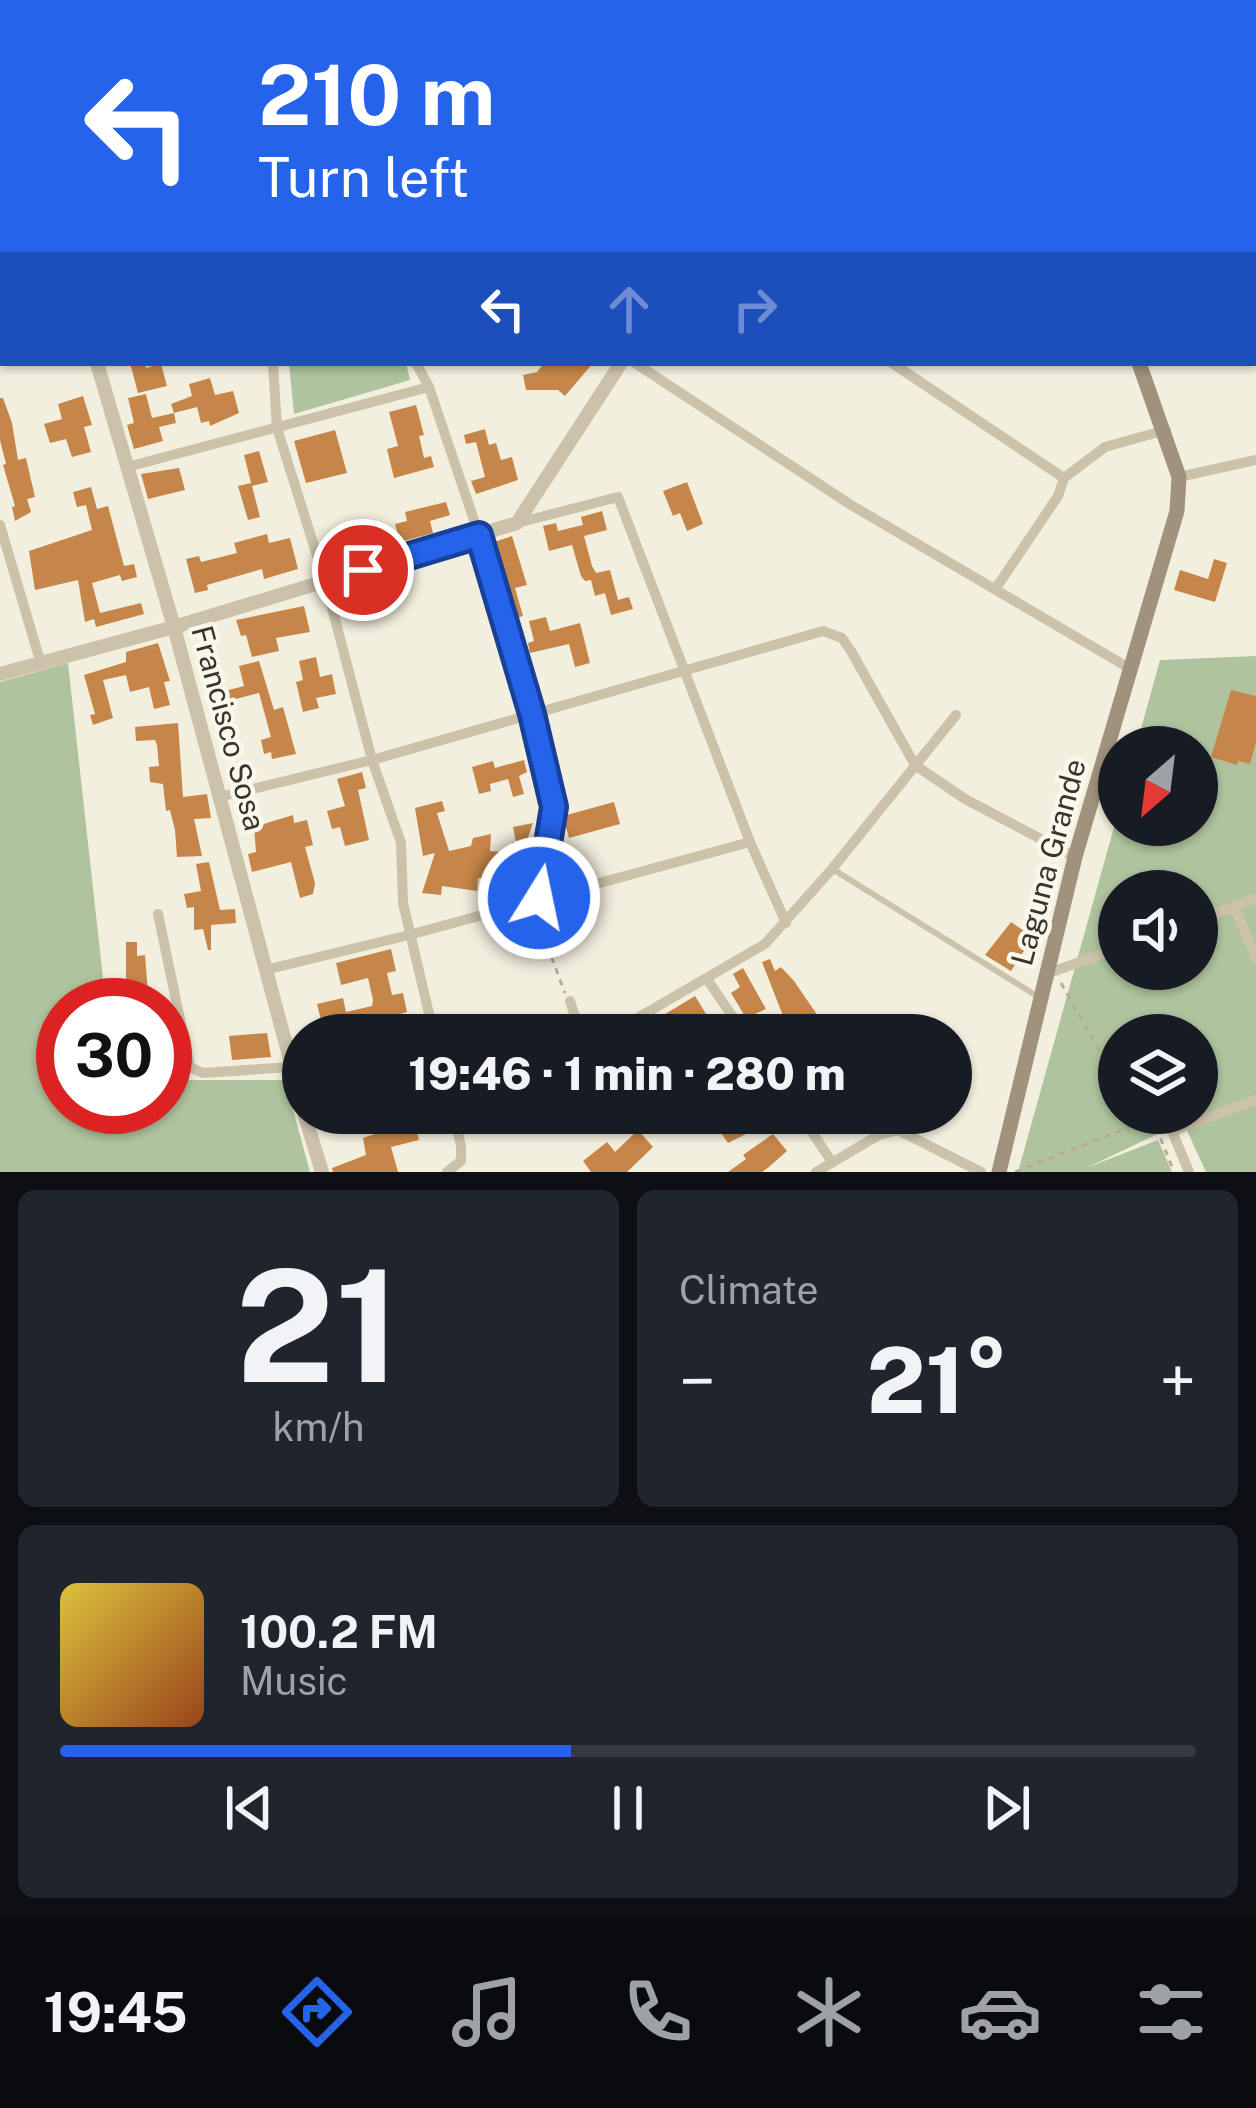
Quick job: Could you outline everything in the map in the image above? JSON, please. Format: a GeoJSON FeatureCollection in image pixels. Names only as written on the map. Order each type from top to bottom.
{"type":"FeatureCollection","features":[{"type":"Feature","properties":{"kind":"main road","name":"Laguna Grande"},"geometry":{"type":"LineString","coordinates":[[999,1172],[1075,857],[1169,545],[1179,476],[1140,366]]}},
{"type":"Feature","properties":{"kind":"street","name":"Francisco Sosa"},"geometry":{"type":"LineString","coordinates":[[98,366],[174,627],[282,1033]]}},
{"type":"Feature","properties":{"kind":"street"},"geometry":{"type":"LineString","coordinates":[[273,366],[277,428],[325,581],[372,760],[401,843],[403,903],[429,1014]]}},
{"type":"Feature","properties":{"kind":"street"},"geometry":{"type":"LineString","coordinates":[[418,366],[479,535],[554,807],[539,898]]}},
{"type":"Feature","properties":{"kind":"street"},"geometry":{"type":"LineString","coordinates":[[517,523],[619,366]]}},
{"type":"Feature","properties":{"kind":"street"},"geometry":{"type":"LineString","coordinates":[[640,366],[851,505],[1130,668]]}},
{"type":"Feature","properties":{"kind":"street"},"geometry":{"type":"LineString","coordinates":[[896,366],[1064,478]]}},
{"type":"Feature","properties":{"kind":"street"},"geometry":{"type":"LineString","coordinates":[[127,467],[429,387]]}},
{"type":"Feature","properties":{"kind":"street"},"geometry":{"type":"LineString","coordinates":[[996,588],[1045,517],[1064,478],[1106,447],[1166,430]]}},
{"type":"Feature","properties":{"kind":"street"},"geometry":{"type":"LineString","coordinates":[[1179,476],[1256,460]]}},
{"type":"Feature","properties":{"kind":"street"},"geometry":{"type":"LineString","coordinates":[[0,674],[618,497],[750,842],[786,923]]}},
{"type":"Feature","properties":{"kind":"street"},"geometry":{"type":"LineString","coordinates":[[0,525],[41,664]]}},
{"type":"Feature","properties":{"kind":"street"},"geometry":{"type":"LineString","coordinates":[[219,797],[372,760],[823,632],[833,633],[851,651],[915,766],[965,799],[1075,857]]}},
{"type":"Feature","properties":{"kind":"street"},"geometry":{"type":"LineString","coordinates":[[645,1014],[764,944],[786,923],[956,715]]}},
{"type":"Feature","properties":{"kind":"street"},"geometry":{"type":"LineString","coordinates":[[265,970],[750,842]]}},
{"type":"Feature","properties":{"kind":"street"},"geometry":{"type":"LineString","coordinates":[[1218,914],[1256,898]]}},
{"type":"Feature","properties":{"kind":"street"},"geometry":{"type":"LineString","coordinates":[[1235,908],[1256,958]]}},
{"type":"Feature","properties":{"kind":"street"},"geometry":{"type":"LineString","coordinates":[[158,914],[190,1066],[203,1073],[282,1068]]}},
{"type":"Feature","properties":{"kind":"street"},"geometry":{"type":"LineString","coordinates":[[1050,973],[1098,956]]}},
{"type":"Feature","properties":{"kind":"street"},"geometry":{"type":"LineString","coordinates":[[707,979],[731,1014]]}},
{"type":"Feature","properties":{"kind":"street"},"geometry":{"type":"LineString","coordinates":[[570,1001],[574,1014]]}},
{"type":"Feature","properties":{"kind":"street"},"geometry":{"type":"LineString","coordinates":[[1189,1172],[1172,1131],[1256,1100]]}},
{"type":"Feature","properties":{"kind":"street"},"geometry":{"type":"LineString","coordinates":[[816,1172],[879,1135],[898,1130],[981,1172]]}},
{"type":"Feature","properties":{"kind":"street","name":"Francisco Sosa"},"geometry":{"type":"LineString","coordinates":[[311,1134],[322,1172]]}},
{"type":"Feature","properties":{"kind":"street"},"geometry":{"type":"LineString","coordinates":[[447,1172],[460,1161],[458,1134]]}},
{"type":"Feature","properties":{"kind":"street"},"geometry":{"type":"LineString","coordinates":[[813,1134],[832,1162]]}},
{"type":"Feature","properties":{"kind":"lane"},"geometry":{"type":"LineString","coordinates":[[832,869],[1040,998]]}},
{"type":"Feature","properties":{"kind":"path"},"geometry":{"type":"LineString","coordinates":[[539,898],[542,929],[570,1001]]}},
{"type":"Feature","properties":{"kind":"path"},"geometry":{"type":"LineString","coordinates":[[1050,973],[1098,1052]]}},
{"type":"Feature","properties":{"kind":"path"},"geometry":{"type":"LineString","coordinates":[[1015,1172],[1111,1134]]}},
{"type":"Feature","properties":{"kind":"path"},"geometry":{"type":"LineString","coordinates":[[1158,1134],[1174,1172]]}},
{"type":"Feature","properties":{"kind":"green space"},"geometry":{"type":"Polygon","coordinates":[[[289,366],[407,366],[410,380],[294,414],[289,366]]]}},
{"type":"Feature","properties":{"kind":"green space"},"geometry":{"type":"Polygon","coordinates":[[[1256,656],[1256,1172],[1206,1172],[1189,1134],[1218,1134],[1218,1014],[1098,1014],[1098,1134],[1158,1134],[1086,1168],[1158,1140],[1172,1172],[1018,1172],[1098,884],[1098,990],[1218,990],[1218,870],[1102,870],[1109,846],[1218,846],[1218,726],[1142,726],[1160,660],[1256,656]]]}},
{"type":"Feature","properties":{"kind":"green space"},"geometry":{"type":"Polygon","coordinates":[[[68,663],[103,978],[36,978],[36,1134],[192,1134],[192,1080],[282,1080],[282,1134],[300,1134],[310,1172],[0,1172],[0,682],[68,663]]]}},
{"type":"Feature","properties":{"kind":"building"},"geometry":{"type":"Polygon","coordinates":[[[131,366],[162,366],[167,386],[138,393],[131,366]]]}},
{"type":"Feature","properties":{"kind":"building"},"geometry":{"type":"Polygon","coordinates":[[[542,366],[590,366],[565,396],[558,390],[526,390],[523,375],[542,366]]]}},
{"type":"Feature","properties":{"kind":"building"},"geometry":{"type":"Polygon","coordinates":[[[210,378],[215,395],[233,391],[239,413],[210,426],[209,421],[201,423],[197,407],[174,413],[171,404],[192,396],[189,384],[210,378]]]}},
{"type":"Feature","properties":{"kind":"building"},"geometry":{"type":"Polygon","coordinates":[[[146,394],[152,418],[174,413],[176,423],[159,427],[163,441],[134,449],[127,425],[134,423],[128,398],[146,394]]]}},
{"type":"Feature","properties":{"kind":"building"},"geometry":{"type":"Polygon","coordinates":[[[83,396],[92,425],[84,427],[91,452],[72,457],[66,439],[50,443],[44,424],[62,419],[58,404],[83,396]]]}},
{"type":"Feature","properties":{"kind":"building"},"geometry":{"type":"Polygon","coordinates":[[[0,398],[12,423],[18,460],[26,458],[35,497],[27,499],[31,512],[15,521],[3,465],[0,398]]]}},
{"type":"Feature","properties":{"kind":"building"},"geometry":{"type":"Polygon","coordinates":[[[416,405],[424,458],[431,456],[434,467],[394,478],[387,449],[398,446],[389,412],[416,405]]]}},
{"type":"Feature","properties":{"kind":"building"},"geometry":{"type":"Polygon","coordinates":[[[485,429],[489,445],[496,443],[501,460],[512,457],[518,480],[476,494],[471,481],[485,477],[476,442],[466,444],[464,435],[485,429]]]}},
{"type":"Feature","properties":{"kind":"building"},"geometry":{"type":"Polygon","coordinates":[[[335,430],[347,473],[306,483],[294,441],[335,430]]]}},
{"type":"Feature","properties":{"kind":"building"},"geometry":{"type":"Polygon","coordinates":[[[259,451],[268,482],[252,486],[260,517],[248,520],[238,486],[251,483],[244,455],[259,451]]]}},
{"type":"Feature","properties":{"kind":"building"},"geometry":{"type":"Polygon","coordinates":[[[179,468],[185,490],[148,499],[141,474],[179,468]]]}},
{"type":"Feature","properties":{"kind":"building"},"geometry":{"type":"Polygon","coordinates":[[[687,482],[703,524],[687,531],[680,513],[673,516],[663,491],[687,482]]]}},
{"type":"Feature","properties":{"kind":"building"},"geometry":{"type":"Polygon","coordinates":[[[91,487],[97,509],[108,506],[124,566],[134,564],[137,577],[122,581],[120,575],[92,583],[100,613],[141,603],[144,614],[96,627],[94,619],[85,622],[78,580],[35,590],[29,551],[92,530],[86,505],[77,507],[73,492],[91,487]]]}},
{"type":"Feature","properties":{"kind":"building"},"geometry":{"type":"Polygon","coordinates":[[[446,502],[450,515],[430,521],[433,533],[400,542],[395,524],[407,521],[405,512],[446,502]]]}},
{"type":"Feature","properties":{"kind":"building"},"geometry":{"type":"Polygon","coordinates":[[[602,511],[607,530],[584,536],[592,566],[596,573],[610,570],[618,600],[629,597],[633,609],[611,615],[605,593],[595,596],[591,580],[581,576],[572,545],[549,551],[543,526],[556,523],[558,531],[583,525],[581,517],[602,511]]]}},
{"type":"Feature","properties":{"kind":"building"},"geometry":{"type":"Polygon","coordinates":[[[267,534],[269,543],[290,538],[298,569],[264,579],[262,569],[195,593],[186,559],[199,556],[201,562],[237,553],[234,543],[267,534]]]}},
{"type":"Feature","properties":{"kind":"building"},"geometry":{"type":"Polygon","coordinates":[[[512,536],[527,585],[515,588],[523,616],[514,619],[491,543],[512,536]]]}},
{"type":"Feature","properties":{"kind":"building"},"geometry":{"type":"Polygon","coordinates":[[[1214,559],[1227,563],[1215,602],[1174,590],[1180,570],[1208,579],[1214,559]]]}},
{"type":"Feature","properties":{"kind":"building"},"geometry":{"type":"Polygon","coordinates":[[[358,585],[368,592],[397,587],[401,601],[385,605],[386,611],[352,620],[343,589],[358,585]]]}},
{"type":"Feature","properties":{"kind":"building"},"geometry":{"type":"Polygon","coordinates":[[[304,606],[310,632],[276,638],[279,651],[252,657],[236,620],[304,606]]]}},
{"type":"Feature","properties":{"kind":"building"},"geometry":{"type":"Polygon","coordinates":[[[546,617],[550,631],[580,623],[590,663],[575,667],[569,644],[530,653],[528,643],[534,641],[529,621],[546,617]]]}},
{"type":"Feature","properties":{"kind":"building"},"geometry":{"type":"Polygon","coordinates":[[[158,643],[170,681],[164,682],[170,705],[154,709],[149,687],[130,692],[126,675],[103,680],[113,718],[93,725],[90,715],[95,714],[84,675],[126,662],[126,652],[158,643]]]}},
{"type":"Feature","properties":{"kind":"building"},"geometry":{"type":"Polygon","coordinates":[[[316,657],[320,677],[332,674],[336,694],[316,698],[319,708],[303,712],[296,682],[303,680],[299,661],[316,657]]]}},
{"type":"Feature","properties":{"kind":"building"},"geometry":{"type":"Polygon","coordinates":[[[259,661],[274,710],[283,707],[296,754],[272,759],[271,752],[264,754],[261,740],[271,737],[259,693],[228,701],[225,691],[244,686],[239,666],[259,661]]]}},
{"type":"Feature","properties":{"kind":"building"},"geometry":{"type":"Polygon","coordinates":[[[1231,690],[1256,696],[1256,742],[1250,764],[1218,759],[1218,734],[1231,690]]]}},
{"type":"Feature","properties":{"kind":"building"},"geometry":{"type":"Polygon","coordinates":[[[178,723],[183,797],[207,794],[211,818],[194,819],[202,856],[177,857],[163,784],[150,782],[149,767],[159,766],[157,745],[155,740],[136,741],[135,727],[178,723]]]}},
{"type":"Feature","properties":{"kind":"building"},"geometry":{"type":"Polygon","coordinates":[[[524,760],[527,772],[519,776],[524,794],[513,797],[508,779],[490,784],[491,791],[479,794],[472,767],[493,761],[495,768],[524,760]]]}},
{"type":"Feature","properties":{"kind":"building"},"geometry":{"type":"Polygon","coordinates":[[[362,772],[366,788],[358,790],[369,840],[345,846],[340,827],[332,829],[327,811],[345,806],[337,779],[362,772]]]}},
{"type":"Feature","properties":{"kind":"building"},"geometry":{"type":"Polygon","coordinates":[[[442,801],[445,811],[437,813],[449,851],[471,846],[473,838],[491,834],[490,851],[511,853],[512,842],[516,842],[513,827],[533,823],[526,843],[531,844],[525,881],[478,878],[477,891],[442,886],[441,895],[422,893],[435,853],[423,856],[415,808],[442,801]]]}},
{"type":"Feature","properties":{"kind":"building"},"geometry":{"type":"Polygon","coordinates":[[[614,802],[620,824],[569,838],[563,816],[614,802]]]}},
{"type":"Feature","properties":{"kind":"building"},"geometry":{"type":"Polygon","coordinates":[[[293,815],[294,823],[307,820],[313,845],[305,847],[315,883],[313,894],[300,898],[291,862],[252,872],[248,854],[256,852],[254,827],[293,815]]]}},
{"type":"Feature","properties":{"kind":"building"},"geometry":{"type":"Polygon","coordinates":[[[209,862],[220,910],[235,909],[236,923],[211,925],[211,950],[203,929],[194,930],[194,907],[187,908],[184,894],[201,891],[196,864],[209,862]]]}},
{"type":"Feature","properties":{"kind":"building"},"geometry":{"type":"Polygon","coordinates":[[[1011,922],[1033,937],[1011,971],[985,955],[1011,922]]]}},
{"type":"Feature","properties":{"kind":"building"},"geometry":{"type":"Polygon","coordinates":[[[126,942],[137,942],[137,956],[145,955],[147,978],[126,978],[126,942]]]}},
{"type":"Feature","properties":{"kind":"building"},"geometry":{"type":"Polygon","coordinates":[[[391,949],[396,971],[387,973],[392,995],[403,993],[407,1012],[320,1014],[317,1004],[343,998],[346,1012],[372,1006],[368,978],[341,985],[336,963],[391,949]]]}},
{"type":"Feature","properties":{"kind":"building"},"geometry":{"type":"Polygon","coordinates":[[[770,959],[775,971],[781,967],[817,1014],[782,1014],[762,962],[770,959]]]}},
{"type":"Feature","properties":{"kind":"building"},"geometry":{"type":"Polygon","coordinates":[[[743,968],[766,1009],[744,1014],[731,993],[740,987],[733,974],[743,968]]]}},
{"type":"Feature","properties":{"kind":"building"},"geometry":{"type":"Polygon","coordinates":[[[695,996],[706,1014],[665,1014],[695,996]]]}},
{"type":"Feature","properties":{"kind":"building"},"geometry":{"type":"Polygon","coordinates":[[[267,1033],[271,1057],[232,1060],[229,1036],[267,1033]]]}},
{"type":"Feature","properties":{"kind":"building"},"geometry":{"type":"Polygon","coordinates":[[[417,1134],[419,1140],[391,1147],[398,1172],[333,1172],[332,1168],[366,1155],[363,1138],[417,1134]]]}},
{"type":"Feature","properties":{"kind":"building"},"geometry":{"type":"Polygon","coordinates":[[[634,1134],[642,1134],[653,1147],[627,1172],[591,1172],[583,1161],[607,1142],[615,1152],[634,1134]]]}},
{"type":"Feature","properties":{"kind":"building"},"geometry":{"type":"Polygon","coordinates":[[[722,1134],[746,1134],[728,1143],[722,1134]]]}},
{"type":"Feature","properties":{"kind":"building"},"geometry":{"type":"Polygon","coordinates":[[[773,1134],[787,1151],[762,1172],[728,1172],[746,1159],[743,1155],[773,1134]]]}},
{"type":"Feature","properties":{"kind":"route"},"geometry":{"type":"LineString","coordinates":[[363,570],[479,535],[554,807],[539,898]]}}]}
